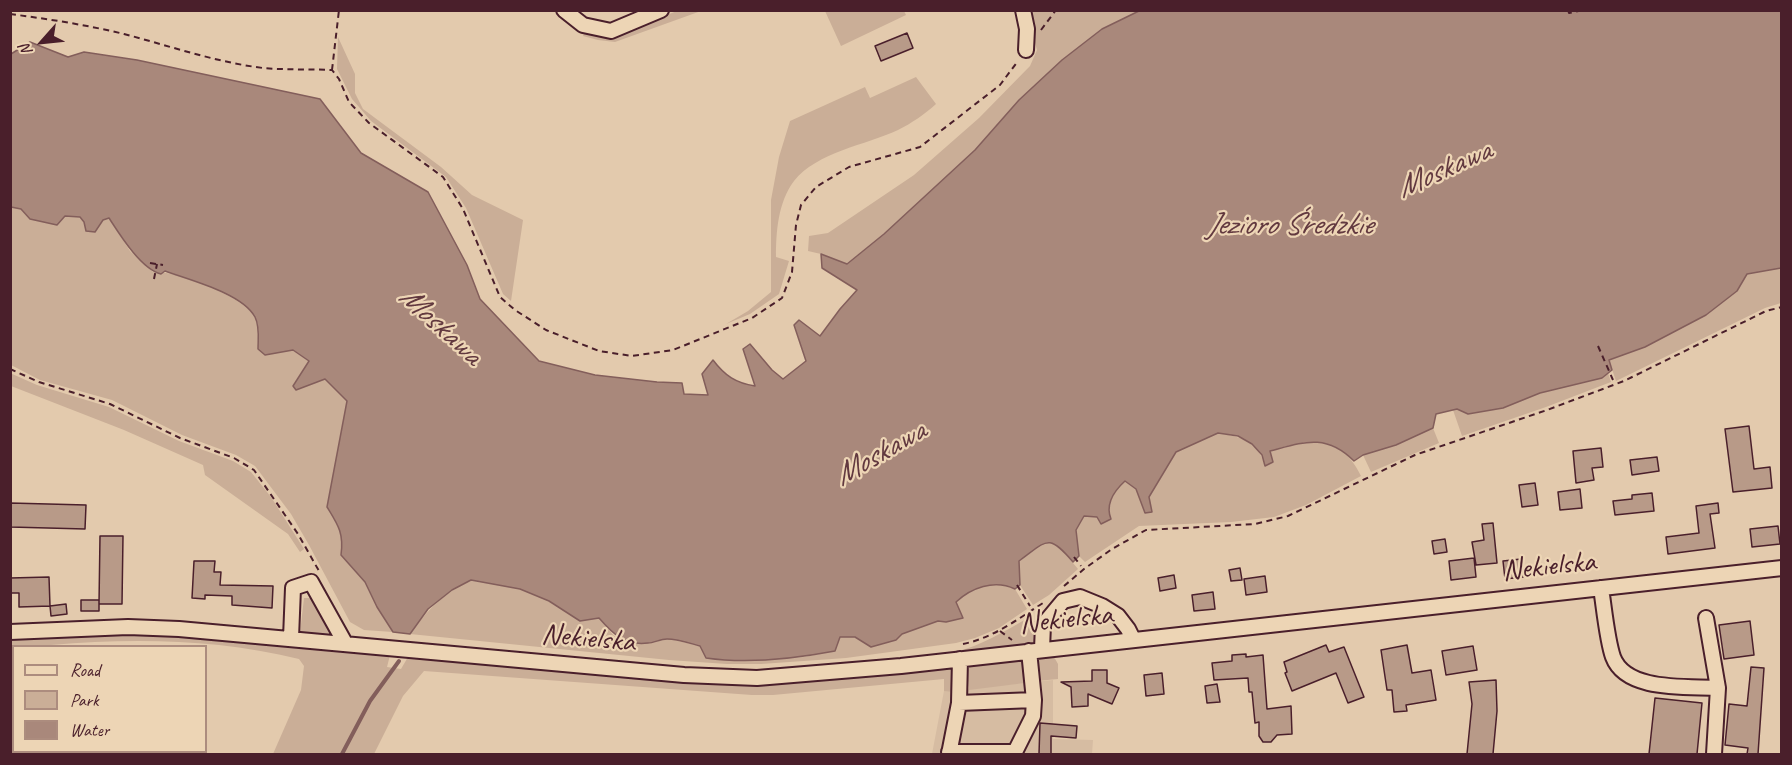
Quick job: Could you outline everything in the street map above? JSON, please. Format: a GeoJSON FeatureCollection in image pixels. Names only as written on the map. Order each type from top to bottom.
{"type":"FeatureCollection","features":[{"type":"Feature","properties":{"kind":"street"},"geometry":{"type":"LineString","coordinates":[[564,10],[583,26],[611,31],[661,10]]}},
{"type":"Feature","properties":{"kind":"street"},"geometry":{"type":"LineString","coordinates":[[1023,10],[1027,29],[1026,50]]}},
{"type":"Feature","properties":{"kind":"street","name":"Nekielska"},"geometry":{"type":"LineString","coordinates":[[10,632],[128,627],[179,629],[684,675],[757,678],[852,671],[959,652],[1036,650],[1782,568]]}},
{"type":"Feature","properties":{"kind":"street"},"geometry":{"type":"LineString","coordinates":[[291,638],[293,588],[311,582],[350,643]]}},
{"type":"Feature","properties":{"kind":"street"},"geometry":{"type":"LineString","coordinates":[[1601,588],[1613,658],[1628,676],[1642,683],[1718,688]]}},
{"type":"Feature","properties":{"kind":"street"},"geometry":{"type":"LineString","coordinates":[[959,652],[959,703],[949,753],[1014,753],[1033,716],[1036,650],[1043,625],[1063,601],[1080,597],[1102,606],[1118,616],[1132,639]]}},
{"type":"Feature","properties":{"kind":"street"},"geometry":{"type":"LineString","coordinates":[[1706,618],[1718,688],[1714,754]]}},
{"type":"Feature","properties":{"kind":"street"},"geometry":{"type":"LineString","coordinates":[[959,703],[1034,700]]}},
{"type":"Feature","properties":{"kind":"path"},"geometry":{"type":"LineString","coordinates":[[339,10],[332,70],[339,79],[349,102],[369,123],[443,177],[463,209],[500,297],[515,310],[546,330],[599,351],[632,356],[673,350],[752,318],[782,298],[792,272],[796,225],[801,205],[816,187],[849,167],[920,147],[1000,85],[1026,50]]}},
{"type":"Feature","properties":{"kind":"path"},"geometry":{"type":"LineString","coordinates":[[1568,10],[1569,13],[1583,10]]}},
{"type":"Feature","properties":{"kind":"path"},"geometry":{"type":"LineString","coordinates":[[10,14],[69,22],[124,34],[178,50],[264,68],[332,70]]}},
{"type":"Feature","properties":{"kind":"path"},"geometry":{"type":"LineString","coordinates":[[150,263],[163,265]]}},
{"type":"Feature","properties":{"kind":"path"},"geometry":{"type":"LineString","coordinates":[[154,279],[157,264]]}},
{"type":"Feature","properties":{"kind":"path"},"geometry":{"type":"LineString","coordinates":[[1059,591],[1093,562],[1146,530],[1255,524],[1288,516],[1415,455],[1624,381],[1766,311],[1782,307]]}},
{"type":"Feature","properties":{"kind":"path"},"geometry":{"type":"LineString","coordinates":[[1598,346],[1613,380]]}},
{"type":"Feature","properties":{"kind":"path"},"geometry":{"type":"LineString","coordinates":[[10,369],[39,382],[110,404],[180,438],[234,458],[254,470],[298,534],[322,578]]}},
{"type":"Feature","properties":{"kind":"path"},"geometry":{"type":"LineString","coordinates":[[1074,557],[1081,566]]}},
{"type":"Feature","properties":{"kind":"path"},"geometry":{"type":"LineString","coordinates":[[1017,585],[1030,606]]}},
{"type":"Feature","properties":{"kind":"path"},"geometry":{"type":"LineString","coordinates":[[959,652],[1051,598]]}},
{"type":"Feature","properties":{"kind":"shaded area"},"geometry":{"type":"Polygon","coordinates":[[[1053,680],[1053,739],[1093,740],[1092,754],[932,754],[944,691],[1053,680]]]}},
{"type":"Feature","properties":{"kind":"green space"},"geometry":{"type":"Polygon","coordinates":[[[677,11],[701,11],[615,42],[583,36],[585,31],[600,36],[614,36],[677,11]]]}},
{"type":"Feature","properties":{"kind":"green space"},"geometry":{"type":"Polygon","coordinates":[[[825,11],[904,11],[906,15],[841,46],[825,11]]]}},
{"type":"Feature","properties":{"kind":"green space"},"geometry":{"type":"Polygon","coordinates":[[[1026,11],[1141,11],[1102,29],[1062,60],[1019,100],[975,150],[884,234],[846,264],[808,251],[809,236],[828,233],[914,175],[979,118],[1030,66],[1037,50],[1026,11]]]}},
{"type":"Feature","properties":{"kind":"green space"},"geometry":{"type":"Polygon","coordinates":[[[338,37],[355,74],[355,93],[363,109],[441,167],[472,195],[523,220],[511,301],[503,294],[466,208],[446,177],[371,121],[352,99],[337,69],[338,37]]]}},
{"type":"Feature","properties":{"kind":"green space"},"geometry":{"type":"Polygon","coordinates":[[[916,77],[936,104],[932,108],[898,130],[815,163],[794,181],[784,198],[777,228],[776,257],[789,261],[779,294],[750,314],[726,324],[748,311],[771,292],[771,200],[779,157],[790,121],[865,87],[870,98],[916,77]]]}},
{"type":"Feature","properties":{"kind":"green space"},"geometry":{"type":"Polygon","coordinates":[[[10,207],[21,209],[30,219],[57,225],[65,216],[80,217],[84,222],[109,218],[130,251],[153,272],[177,275],[208,286],[224,293],[248,309],[258,324],[258,349],[293,350],[309,361],[293,385],[296,389],[325,379],[347,401],[327,507],[339,530],[342,541],[341,555],[365,582],[393,632],[364,630],[350,622],[291,514],[255,466],[236,455],[182,435],[112,400],[40,380],[11,365],[10,207]]]}},
{"type":"Feature","properties":{"kind":"green space"},"geometry":{"type":"Polygon","coordinates":[[[1781,268],[1781,303],[1765,308],[1616,381],[1609,360],[1645,347],[1706,315],[1737,291],[1747,274],[1781,268]]]}},
{"type":"Feature","properties":{"kind":"green space"},"geometry":{"type":"Polygon","coordinates":[[[10,373],[37,385],[109,407],[179,441],[233,461],[251,472],[271,497],[304,549],[300,552],[288,534],[205,475],[203,465],[124,430],[11,386],[10,373]]]}},
{"type":"Feature","properties":{"kind":"green space"},"geometry":{"type":"Polygon","coordinates":[[[1608,373],[1611,382],[1462,436],[1453,410],[1457,409],[1468,414],[1503,408],[1540,393],[1602,378],[1608,373]]]}},
{"type":"Feature","properties":{"kind":"green space"},"geometry":{"type":"Polygon","coordinates":[[[1433,428],[1439,443],[1371,472],[1363,455],[1396,445],[1433,428]]]}},
{"type":"Feature","properties":{"kind":"green space"},"geometry":{"type":"Polygon","coordinates":[[[1218,433],[1248,442],[1258,451],[1265,466],[1270,451],[1311,442],[1333,445],[1343,452],[1361,476],[1306,505],[1274,517],[1231,522],[1139,526],[1085,562],[1079,556],[1076,530],[1084,516],[1097,517],[1108,513],[1114,495],[1125,481],[1136,489],[1145,513],[1149,497],[1176,452],[1218,433]]]}},
{"type":"Feature","properties":{"kind":"green space"},"geometry":{"type":"Polygon","coordinates":[[[1050,542],[1057,544],[1078,569],[1049,595],[1033,605],[1020,585],[1019,561],[1050,542]]]}},
{"type":"Feature","properties":{"kind":"green space"},"geometry":{"type":"Polygon","coordinates":[[[471,580],[520,589],[549,601],[580,621],[599,618],[614,636],[650,643],[665,638],[700,646],[704,652],[746,660],[804,657],[835,651],[840,637],[855,637],[871,647],[896,640],[901,634],[938,621],[946,622],[962,617],[955,602],[967,591],[982,586],[1007,585],[1015,589],[1027,609],[999,628],[956,643],[846,658],[761,664],[669,660],[410,634],[437,603],[471,580]]]}},
{"type":"Feature","properties":{"kind":"green space"},"geometry":{"type":"Polygon","coordinates":[[[304,598],[314,598],[335,636],[300,633],[304,598]]]}},
{"type":"Feature","properties":{"kind":"green space"},"geometry":{"type":"Polygon","coordinates":[[[1028,618],[1038,627],[1035,644],[954,652],[983,642],[1028,618]]]}},
{"type":"Feature","properties":{"kind":"green space"},"geometry":{"type":"Polygon","coordinates":[[[165,634],[269,641],[308,648],[390,655],[387,667],[401,669],[408,657],[734,684],[770,685],[946,666],[955,672],[954,692],[944,691],[944,679],[752,695],[424,671],[403,696],[374,754],[273,754],[301,690],[304,666],[299,659],[237,647],[175,642],[113,641],[12,645],[11,648],[10,638],[165,634]]]}},
{"type":"Feature","properties":{"kind":"green space"},"geometry":{"type":"Polygon","coordinates":[[[1037,657],[1054,657],[1058,664],[1058,679],[1037,681],[1037,657]]]}},
{"type":"Feature","properties":{"kind":"green space"},"geometry":{"type":"Polygon","coordinates":[[[1019,659],[1024,665],[1025,683],[969,690],[967,672],[971,664],[1019,659]]]}},
{"type":"Feature","properties":{"kind":"water","name":"Jezioro Średzkie"},"geometry":{"type":"Polygon","coordinates":[[[1141,10],[1781,11],[1781,268],[1747,274],[1737,291],[1706,315],[1645,347],[1609,360],[1612,370],[1602,378],[1540,393],[1503,408],[1468,414],[1457,409],[1436,414],[1433,428],[1396,445],[1363,455],[1354,461],[1334,446],[1314,442],[1270,451],[1273,462],[1265,466],[1262,455],[1252,444],[1238,436],[1218,433],[1176,452],[1149,497],[1152,512],[1145,513],[1136,489],[1125,481],[1117,489],[1110,503],[1111,519],[1101,524],[1097,517],[1084,516],[1076,530],[1079,556],[1073,562],[1053,543],[1042,544],[1019,561],[1020,585],[1015,589],[991,585],[976,589],[956,602],[963,618],[946,622],[938,621],[902,634],[896,640],[871,647],[855,637],[840,637],[835,651],[787,658],[738,661],[706,658],[700,646],[675,640],[664,639],[648,643],[626,641],[609,629],[599,618],[580,621],[549,601],[520,589],[471,580],[452,590],[428,609],[410,634],[393,632],[365,582],[341,555],[342,541],[339,530],[327,507],[347,401],[325,379],[296,390],[293,386],[309,361],[293,350],[265,355],[258,349],[258,325],[255,317],[239,301],[214,288],[165,271],[161,274],[153,271],[139,259],[109,218],[103,220],[95,232],[86,231],[80,217],[65,216],[57,225],[30,219],[21,209],[11,207],[11,54],[30,42],[68,57],[84,52],[137,60],[320,99],[361,153],[428,192],[467,265],[480,299],[539,361],[595,375],[682,383],[684,394],[708,395],[702,374],[713,360],[731,378],[755,386],[743,349],[750,344],[772,370],[783,379],[806,361],[794,325],[799,320],[820,336],[857,290],[822,268],[821,254],[847,264],[884,234],[975,150],[1019,100],[1062,60],[1102,29],[1141,10]]]}},
{"type":"Feature","properties":{"kind":"building"},"geometry":{"type":"Polygon","coordinates":[[[907,33],[913,48],[881,61],[875,46],[907,33]]]}},
{"type":"Feature","properties":{"kind":"building"},"geometry":{"type":"Polygon","coordinates":[[[1749,426],[1754,469],[1770,467],[1772,488],[1733,492],[1725,429],[1749,426]]]}},
{"type":"Feature","properties":{"kind":"building"},"geometry":{"type":"Polygon","coordinates":[[[1601,448],[1603,467],[1592,468],[1594,480],[1576,483],[1573,451],[1601,448]]]}},
{"type":"Feature","properties":{"kind":"building"},"geometry":{"type":"Polygon","coordinates":[[[1657,457],[1659,471],[1632,475],[1630,460],[1657,457]]]}},
{"type":"Feature","properties":{"kind":"building"},"geometry":{"type":"Polygon","coordinates":[[[1535,483],[1538,505],[1522,507],[1519,485],[1535,483]]]}},
{"type":"Feature","properties":{"kind":"building"},"geometry":{"type":"Polygon","coordinates":[[[1580,489],[1582,508],[1560,510],[1558,492],[1580,489]]]}},
{"type":"Feature","properties":{"kind":"building"},"geometry":{"type":"Polygon","coordinates":[[[1652,493],[1654,511],[1615,515],[1613,501],[1632,499],[1632,495],[1652,493]]]}},
{"type":"Feature","properties":{"kind":"building"},"geometry":{"type":"Polygon","coordinates":[[[10,503],[86,505],[85,529],[10,527],[10,503]]]}},
{"type":"Feature","properties":{"kind":"building"},"geometry":{"type":"Polygon","coordinates":[[[1718,503],[1719,513],[1710,514],[1715,548],[1668,554],[1666,537],[1699,533],[1696,506],[1718,503]]]}},
{"type":"Feature","properties":{"kind":"building"},"geometry":{"type":"Polygon","coordinates":[[[1493,523],[1497,563],[1476,565],[1472,542],[1484,540],[1482,524],[1493,523]]]}},
{"type":"Feature","properties":{"kind":"building"},"geometry":{"type":"Polygon","coordinates":[[[1778,526],[1780,544],[1752,547],[1750,529],[1778,526]]]}},
{"type":"Feature","properties":{"kind":"building"},"geometry":{"type":"Polygon","coordinates":[[[100,536],[123,536],[122,604],[99,604],[100,536]]]}},
{"type":"Feature","properties":{"kind":"building"},"geometry":{"type":"Polygon","coordinates":[[[1445,539],[1447,552],[1434,554],[1432,541],[1445,539]]]}},
{"type":"Feature","properties":{"kind":"building"},"geometry":{"type":"Polygon","coordinates":[[[1474,558],[1476,577],[1451,580],[1449,561],[1474,558]]]}},
{"type":"Feature","properties":{"kind":"building"},"geometry":{"type":"Polygon","coordinates":[[[1521,559],[1523,577],[1505,579],[1503,561],[1521,559]]]}},
{"type":"Feature","properties":{"kind":"building"},"geometry":{"type":"Polygon","coordinates":[[[194,561],[215,561],[214,572],[221,572],[220,585],[273,586],[272,608],[232,605],[232,596],[205,595],[205,599],[192,598],[194,561]]]}},
{"type":"Feature","properties":{"kind":"building"},"geometry":{"type":"Polygon","coordinates":[[[1240,568],[1242,580],[1231,581],[1229,570],[1240,568]]]}},
{"type":"Feature","properties":{"kind":"building"},"geometry":{"type":"Polygon","coordinates":[[[1174,575],[1176,588],[1160,591],[1158,578],[1174,575]]]}},
{"type":"Feature","properties":{"kind":"building"},"geometry":{"type":"Polygon","coordinates":[[[1265,576],[1267,592],[1246,595],[1244,579],[1265,576]]]}},
{"type":"Feature","properties":{"kind":"building"},"geometry":{"type":"Polygon","coordinates":[[[49,577],[50,606],[19,607],[19,593],[10,593],[10,578],[49,577]]]}},
{"type":"Feature","properties":{"kind":"building"},"geometry":{"type":"Polygon","coordinates":[[[1213,592],[1215,609],[1194,611],[1192,595],[1213,592]]]}},
{"type":"Feature","properties":{"kind":"building"},"geometry":{"type":"Polygon","coordinates":[[[81,600],[99,600],[99,611],[81,611],[81,600]]]}},
{"type":"Feature","properties":{"kind":"building"},"geometry":{"type":"Polygon","coordinates":[[[66,604],[67,614],[51,616],[50,606],[66,604]]]}},
{"type":"Feature","properties":{"kind":"building"},"geometry":{"type":"Polygon","coordinates":[[[1750,621],[1754,655],[1724,659],[1719,625],[1750,621]]]}},
{"type":"Feature","properties":{"kind":"building"},"geometry":{"type":"Polygon","coordinates":[[[1326,645],[1329,652],[1344,647],[1364,697],[1348,703],[1336,673],[1292,691],[1285,673],[1287,672],[1284,662],[1326,645]]]}},
{"type":"Feature","properties":{"kind":"building"},"geometry":{"type":"Polygon","coordinates":[[[1407,645],[1412,673],[1431,670],[1436,700],[1406,705],[1407,711],[1394,712],[1392,690],[1387,690],[1381,650],[1407,645]]]}},
{"type":"Feature","properties":{"kind":"building"},"geometry":{"type":"Polygon","coordinates":[[[1473,646],[1477,670],[1446,675],[1442,651],[1473,646]]]}},
{"type":"Feature","properties":{"kind":"building"},"geometry":{"type":"Polygon","coordinates":[[[1246,654],[1246,657],[1263,655],[1267,709],[1291,706],[1292,734],[1277,735],[1271,742],[1263,742],[1259,736],[1259,722],[1255,723],[1252,692],[1249,692],[1248,678],[1214,680],[1212,663],[1232,661],[1232,655],[1246,654]]]}},
{"type":"Feature","properties":{"kind":"building"},"geometry":{"type":"Polygon","coordinates":[[[1751,667],[1764,668],[1758,754],[1747,754],[1748,748],[1725,745],[1729,704],[1747,706],[1751,667]]]}},
{"type":"Feature","properties":{"kind":"building"},"geometry":{"type":"Polygon","coordinates":[[[1092,670],[1107,670],[1107,683],[1119,688],[1112,704],[1088,694],[1088,706],[1072,707],[1071,687],[1061,682],[1092,681],[1092,670]]]}},
{"type":"Feature","properties":{"kind":"building"},"geometry":{"type":"Polygon","coordinates":[[[1162,673],[1164,694],[1146,696],[1144,675],[1162,673]]]}},
{"type":"Feature","properties":{"kind":"building"},"geometry":{"type":"Polygon","coordinates":[[[1496,680],[1497,711],[1493,754],[1467,754],[1472,704],[1469,682],[1496,680]]]}},
{"type":"Feature","properties":{"kind":"building"},"geometry":{"type":"Polygon","coordinates":[[[1217,684],[1220,702],[1207,703],[1205,686],[1217,684]]]}},
{"type":"Feature","properties":{"kind":"building"},"geometry":{"type":"Polygon","coordinates":[[[1655,698],[1702,703],[1697,754],[1649,754],[1655,698]]]}},
{"type":"Feature","properties":{"kind":"building"},"geometry":{"type":"Polygon","coordinates":[[[1040,723],[1077,726],[1076,738],[1051,736],[1051,754],[1039,754],[1040,723]]]}},
{"type":"Feature","properties":{"kind":"waterway"},"geometry":{"type":"LineString","coordinates":[[342,754],[370,701],[399,661]]}},
{"type":"Feature","properties":{"kind":"water label","name":"Moskawa"},"geometry":{"type":"Point","coordinates":[1444,170]}},
{"type":"Feature","properties":{"kind":"water label","name":"Moskawa"},"geometry":{"type":"Point","coordinates":[440,326]}},
{"type":"Feature","properties":{"kind":"water label","name":"Moskawa"},"geometry":{"type":"Point","coordinates":[880,454]}}]}
